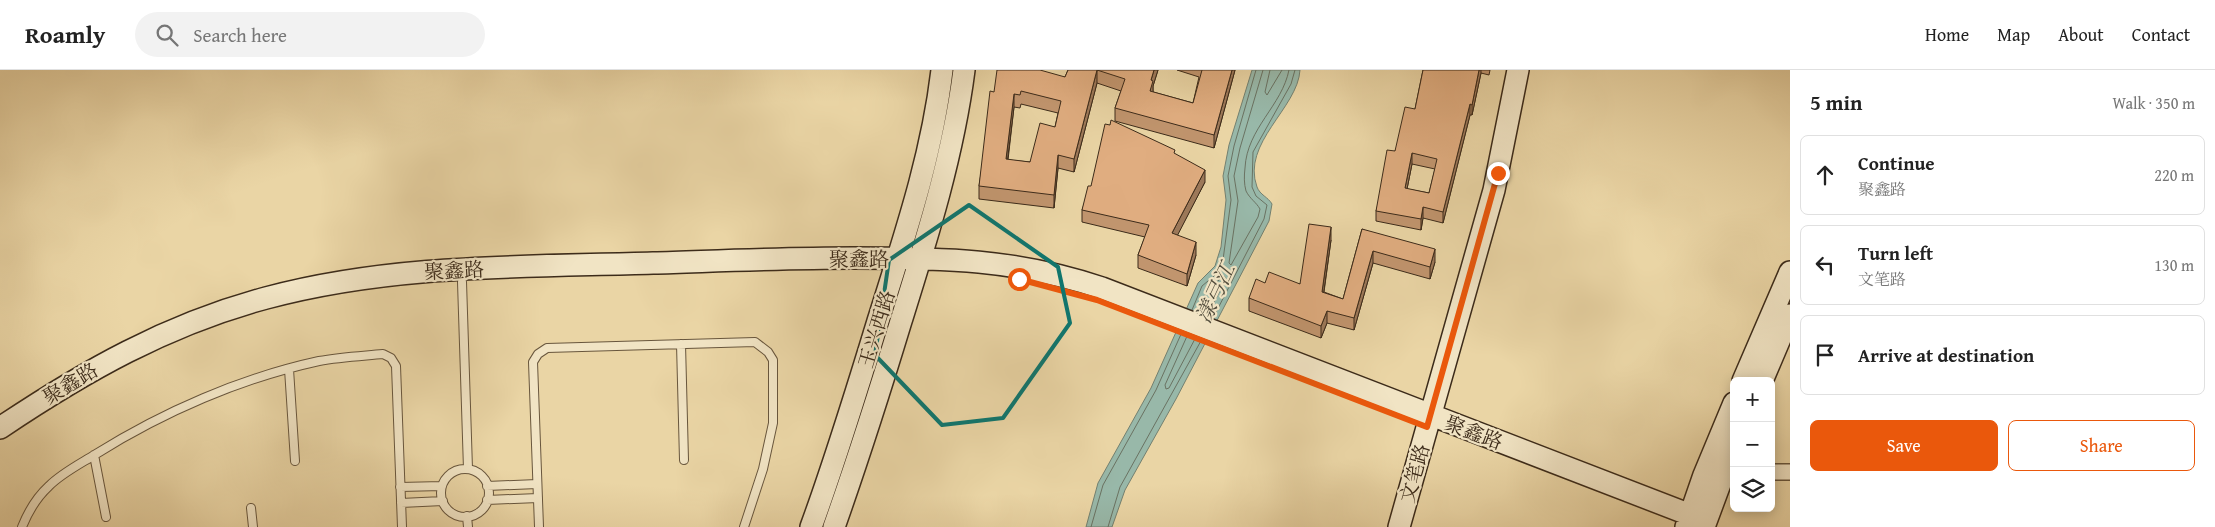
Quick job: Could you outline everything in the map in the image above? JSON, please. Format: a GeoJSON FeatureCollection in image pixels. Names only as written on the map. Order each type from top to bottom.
{"type":"FeatureCollection","features":[{"type":"Feature","properties":{"kind":"main road","name":"玉兴西路"},"geometry":{"type":"LineString","coordinates":[[811,527],[837,452],[896,265],[926,156],[942,70]]}},
{"type":"Feature","properties":{"kind":"main road","name":"玉兴西路"},"geometry":{"type":"LineString","coordinates":[[834,527],[919,265],[948,161],[964,70]]}},
{"type":"Feature","properties":{"kind":"main road","name":"文笔路"},"geometry":{"type":"LineString","coordinates":[[1399,527],[1494,190],[1518,70]]}},
{"type":"Feature","properties":{"kind":"main road","name":"聚鑫路"},"geometry":{"type":"LineString","coordinates":[[0,428],[67,384],[158,336],[229,309],[336,282],[435,270],[776,259],[896,265],[990,262],[1052,273],[1102,288],[1176,324],[1695,523]]}},
{"type":"Feature","properties":{"kind":"main road","name":"聚鑫路"},"geometry":{"type":"LineString","coordinates":[[0,444],[101,379],[163,348],[215,328],[268,311],[339,295],[403,286],[462,282],[767,272],[896,265]]}},
{"type":"Feature","properties":{"kind":"main road"},"geometry":{"type":"LineString","coordinates":[[1745,377],[1790,272]]}},
{"type":"Feature","properties":{"kind":"main road"},"geometry":{"type":"LineString","coordinates":[[1764,377],[1790,315]]}},
{"type":"Feature","properties":{"kind":"main road"},"geometry":{"type":"LineString","coordinates":[[1695,523],[1730,415]]}},
{"type":"Feature","properties":{"kind":"main road"},"geometry":{"type":"LineString","coordinates":[[1695,523],[1728,473]]}},
{"type":"Feature","properties":{"kind":"street"},"geometry":{"type":"LineString","coordinates":[[1775,472],[1790,472]]}},
{"type":"Feature","properties":{"kind":"lane"},"geometry":{"type":"LineString","coordinates":[[462,282],[468,469]]}},
{"type":"Feature","properties":{"kind":"lane"},"geometry":{"type":"LineString","coordinates":[[539,527],[533,362],[538,354],[547,348],[755,342],[768,352],[773,360],[773,423],[763,470],[744,527]]}},
{"type":"Feature","properties":{"kind":"lane"},"geometry":{"type":"LineString","coordinates":[[681,344],[684,460]]}},
{"type":"Feature","properties":{"kind":"lane"},"geometry":{"type":"LineString","coordinates":[[22,527],[33,504],[48,487],[94,455],[173,412],[230,388],[289,369],[320,361],[383,354],[391,358],[396,366],[402,527]]}},
{"type":"Feature","properties":{"kind":"lane"},"geometry":{"type":"LineString","coordinates":[[289,369],[294,461]]}},
{"type":"Feature","properties":{"kind":"lane"},"geometry":{"type":"LineString","coordinates":[[94,455],[106,516]]}},
{"type":"Feature","properties":{"kind":"lane"},"geometry":{"type":"LineString","coordinates":[[461,469],[468,469],[480,474],[487,486],[487,500],[480,511],[467,516],[454,514],[443,501],[442,486],[449,475],[461,469]]}},
{"type":"Feature","properties":{"kind":"lane"},"geometry":{"type":"LineString","coordinates":[[487,486],[537,484]]}},
{"type":"Feature","properties":{"kind":"lane"},"geometry":{"type":"LineString","coordinates":[[400,487],[442,486]]}},
{"type":"Feature","properties":{"kind":"lane"},"geometry":{"type":"LineString","coordinates":[[487,500],[538,498]]}},
{"type":"Feature","properties":{"kind":"lane"},"geometry":{"type":"LineString","coordinates":[[401,502],[443,501]]}},
{"type":"Feature","properties":{"kind":"lane"},"geometry":{"type":"LineString","coordinates":[[250,508],[253,527]]}},
{"type":"Feature","properties":{"kind":"lane"},"geometry":{"type":"LineString","coordinates":[[467,516],[468,527]]}},
{"type":"Feature","properties":{"kind":"highlighted area"},"geometry":{"type":"Polygon","coordinates":[[[969,205],[1058,267],[1070,323],[1003,418],[942,425],[875,355],[889,260],[969,205]]]}},
{"type":"Feature","properties":{"kind":"water","name":"漾弓江"},"geometry":{"type":"Polygon","coordinates":[[[1252,70],[1300,70],[1297,84],[1290,98],[1263,141],[1257,155],[1254,171],[1257,187],[1272,204],[1269,221],[1176,399],[1125,490],[1112,527],[1086,527],[1098,483],[1151,388],[1198,283],[1215,266],[1221,247],[1226,200],[1223,176],[1229,145],[1252,70]]]}},
{"type":"Feature","properties":{"kind":"building"},"geometry":{"type":"Polygon","coordinates":[[[997,70],[1040,70],[1065,77],[1068,70],[1097,70],[1074,159],[1058,155],[1054,195],[979,186],[990,91],[994,92],[997,70]],[[1021,91],[1020,95],[1014,94],[1006,159],[1030,162],[1040,123],[1055,127],[1061,101],[1021,91]]]}},
{"type":"Feature","properties":{"kind":"building"},"geometry":{"type":"Polygon","coordinates":[[[1097,70],[1154,70],[1150,91],[1193,103],[1202,70],[1232,70],[1214,135],[1115,108],[1125,79],[1097,70]]]}},
{"type":"Feature","properties":{"kind":"building"},"geometry":{"type":"Polygon","coordinates":[[[1423,70],[1479,70],[1472,105],[1470,104],[1443,212],[1423,207],[1421,219],[1376,211],[1387,150],[1395,151],[1405,107],[1415,109],[1423,70]],[[1412,153],[1405,188],[1429,193],[1437,159],[1412,153]]]}},
{"type":"Feature","properties":{"kind":"building"},"geometry":{"type":"Polygon","coordinates":[[[1111,120],[1175,150],[1174,153],[1205,170],[1172,233],[1196,242],[1187,274],[1138,255],[1149,225],[1082,210],[1088,186],[1091,186],[1105,124],[1110,125],[1111,120]]]}},
{"type":"Feature","properties":{"kind":"building"},"geometry":{"type":"Polygon","coordinates":[[[1309,224],[1331,227],[1322,292],[1343,299],[1362,229],[1435,249],[1430,267],[1373,251],[1354,318],[1327,311],[1321,326],[1249,298],[1256,279],[1265,283],[1269,272],[1300,284],[1309,224]]]}},
{"type":"Feature","properties":{"kind":"route"},"geometry":{"type":"LineString","coordinates":[[1019,279],[1049,285],[1097,300],[1427,427],[1498,173]]}}]}
